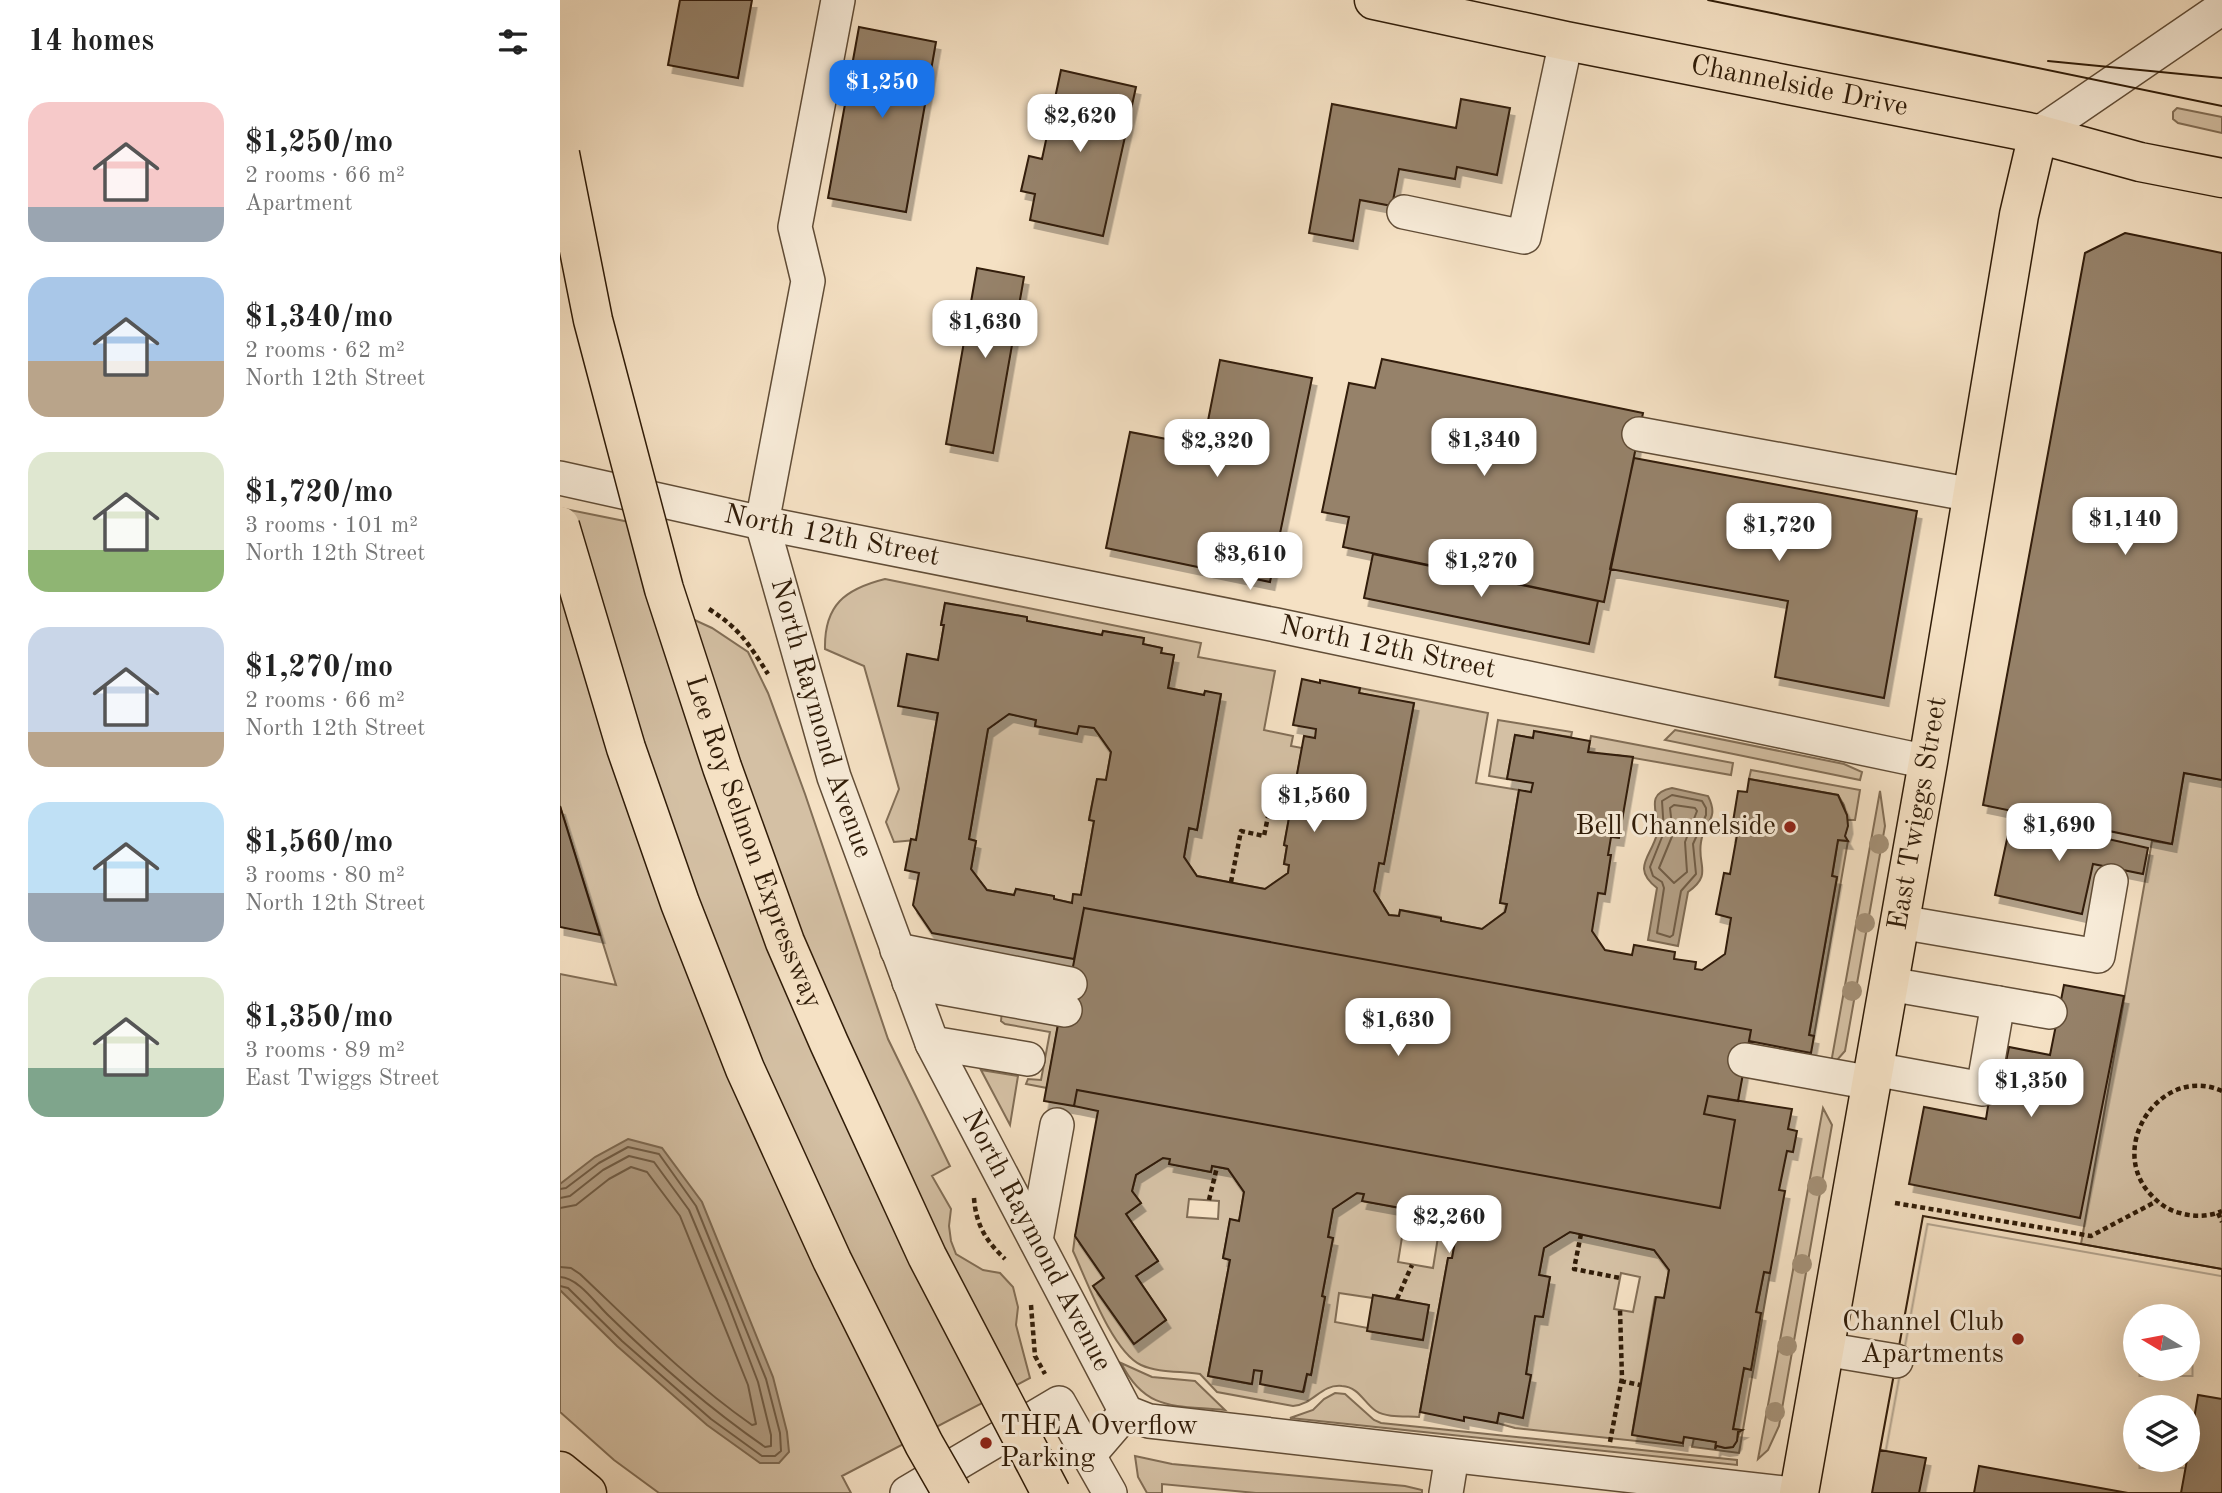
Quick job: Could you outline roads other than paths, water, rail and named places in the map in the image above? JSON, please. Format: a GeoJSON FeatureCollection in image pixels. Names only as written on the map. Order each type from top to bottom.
{"type":"FeatureCollection","features":[{"type":"Feature","properties":{"kind":"main road","name":"Channelside Drive"},"geometry":{"type":"LineString","coordinates":[[1374,0],[1566,41],[2038,134],[2140,162],[2222,178]]}},
{"type":"Feature","properties":{"kind":"main road","name":"East Twiggs Street"},"geometry":{"type":"LineString","coordinates":[[1799,1493],[1928,762],[2020,215],[2038,134]]}},
{"type":"Feature","properties":{"kind":"main road","name":"Lee Roy Selmon Expressway"},"geometry":{"type":"LineString","coordinates":[[560,155],[593,320],[664,589],[722,766],[785,942],[927,1256],[1051,1493]]}},
{"type":"Feature","properties":{"kind":"main road"},"geometry":{"type":"LineString","coordinates":[[560,526],[626,748],[721,1011],[788,1167],[832,1260],[924,1444],[952,1493]]}},
{"type":"Feature","properties":{"kind":"main road"},"geometry":{"type":"LineString","coordinates":[[560,1471],[587,1493]]}},
{"type":"Feature","properties":{"kind":"street"},"geometry":{"type":"LineString","coordinates":[[762,523],[808,281],[795,227],[838,0]]}},
{"type":"Feature","properties":{"kind":"street"},"geometry":{"type":"LineString","coordinates":[[2038,134],[2222,8]]}},
{"type":"Feature","properties":{"kind":"street"},"geometry":{"type":"LineString","coordinates":[[1404,212],[1524,237],[1566,41]]}},
{"type":"Feature","properties":{"kind":"street"},"geometry":{"type":"LineString","coordinates":[[1639,434],[1973,495]]}},
{"type":"Feature","properties":{"kind":"street","name":"North 12th Street"},"geometry":{"type":"LineString","coordinates":[[560,478],[762,523],[1262,622],[1928,762]]}},
{"type":"Feature","properties":{"kind":"street","name":"North Raymond Avenue"},"geometry":{"type":"LineString","coordinates":[[762,523],[834,777],[932,1043],[1126,1412]]}},
{"type":"Feature","properties":{"kind":"street"},"geometry":{"type":"LineString","coordinates":[[1900,922],[2098,956],[2111,881]]}},
{"type":"Feature","properties":{"kind":"street"},"geometry":{"type":"LineString","coordinates":[[897,950],[1067,997],[909,982]]}},
{"type":"Feature","properties":{"kind":"street"},"geometry":{"type":"LineString","coordinates":[[1889,984],[2050,1012]]}},
{"type":"Feature","properties":{"kind":"street"},"geometry":{"type":"LineString","coordinates":[[1743,1071],[1871,1085],[1983,1089],[1998,1003]]}},
{"type":"Feature","properties":{"kind":"street"},"geometry":{"type":"LineString","coordinates":[[932,1043],[1028,1059]]}},
{"type":"Feature","properties":{"kind":"street"},"geometry":{"type":"LineString","coordinates":[[1036,1240],[1057,1125]]}},
{"type":"Feature","properties":{"kind":"street"},"geometry":{"type":"LineString","coordinates":[[1824,1349],[1896,1361]]}},
{"type":"Feature","properties":{"kind":"street"},"geometry":{"type":"LineString","coordinates":[[907,1493],[1059,1404],[1111,1493]]}},
{"type":"Feature","properties":{"kind":"street"},"geometry":{"type":"LineString","coordinates":[[1089,1455],[1126,1412],[1149,1421],[1452,1456],[1580,1482],[1783,1493]]}},
{"type":"Feature","properties":{"kind":"street"},"geometry":{"type":"LineString","coordinates":[[1446,1493],[1452,1456]]}},
{"type":"Feature","properties":{"kind":"water"},"geometry":{"type":"Polygon","coordinates":[[[1672,788],[1708,796],[1712,810],[1701,842],[1702,875],[1696,886],[1688,892],[1678,946],[1648,940],[1657,888],[1649,881],[1644,868],[1657,834],[1655,800],[1663,791],[1672,788]]]}},
{"type":"Feature","properties":{"kind":"water"},"geometry":{"type":"Polygon","coordinates":[[[628,1139],[662,1148],[702,1202],[773,1377],[787,1432],[789,1452],[779,1463],[760,1463],[707,1425],[617,1346],[560,1290],[560,1184],[595,1157],[628,1139]]]}},
{"type":"Feature","properties":{"kind":"tram line"},"geometry":{"type":"LineString","coordinates":[[1708,0],[2222,106]]}},
{"type":"Feature","properties":{"kind":"tram line"},"geometry":{"type":"LineString","coordinates":[[2048,61],[2222,78]]}},
{"type":"Feature","properties":{"kind":"place","name":"Bell Channelside"},"geometry":{"type":"Point","coordinates":[1790,827]}},
{"type":"Feature","properties":{"kind":"place","name":"Channel Club Apartments"},"geometry":{"type":"Point","coordinates":[2018,1339]}},
{"type":"Feature","properties":{"kind":"place","name":"THEA Overflow Parking"},"geometry":{"type":"Point","coordinates":[986,1443]}}]}
